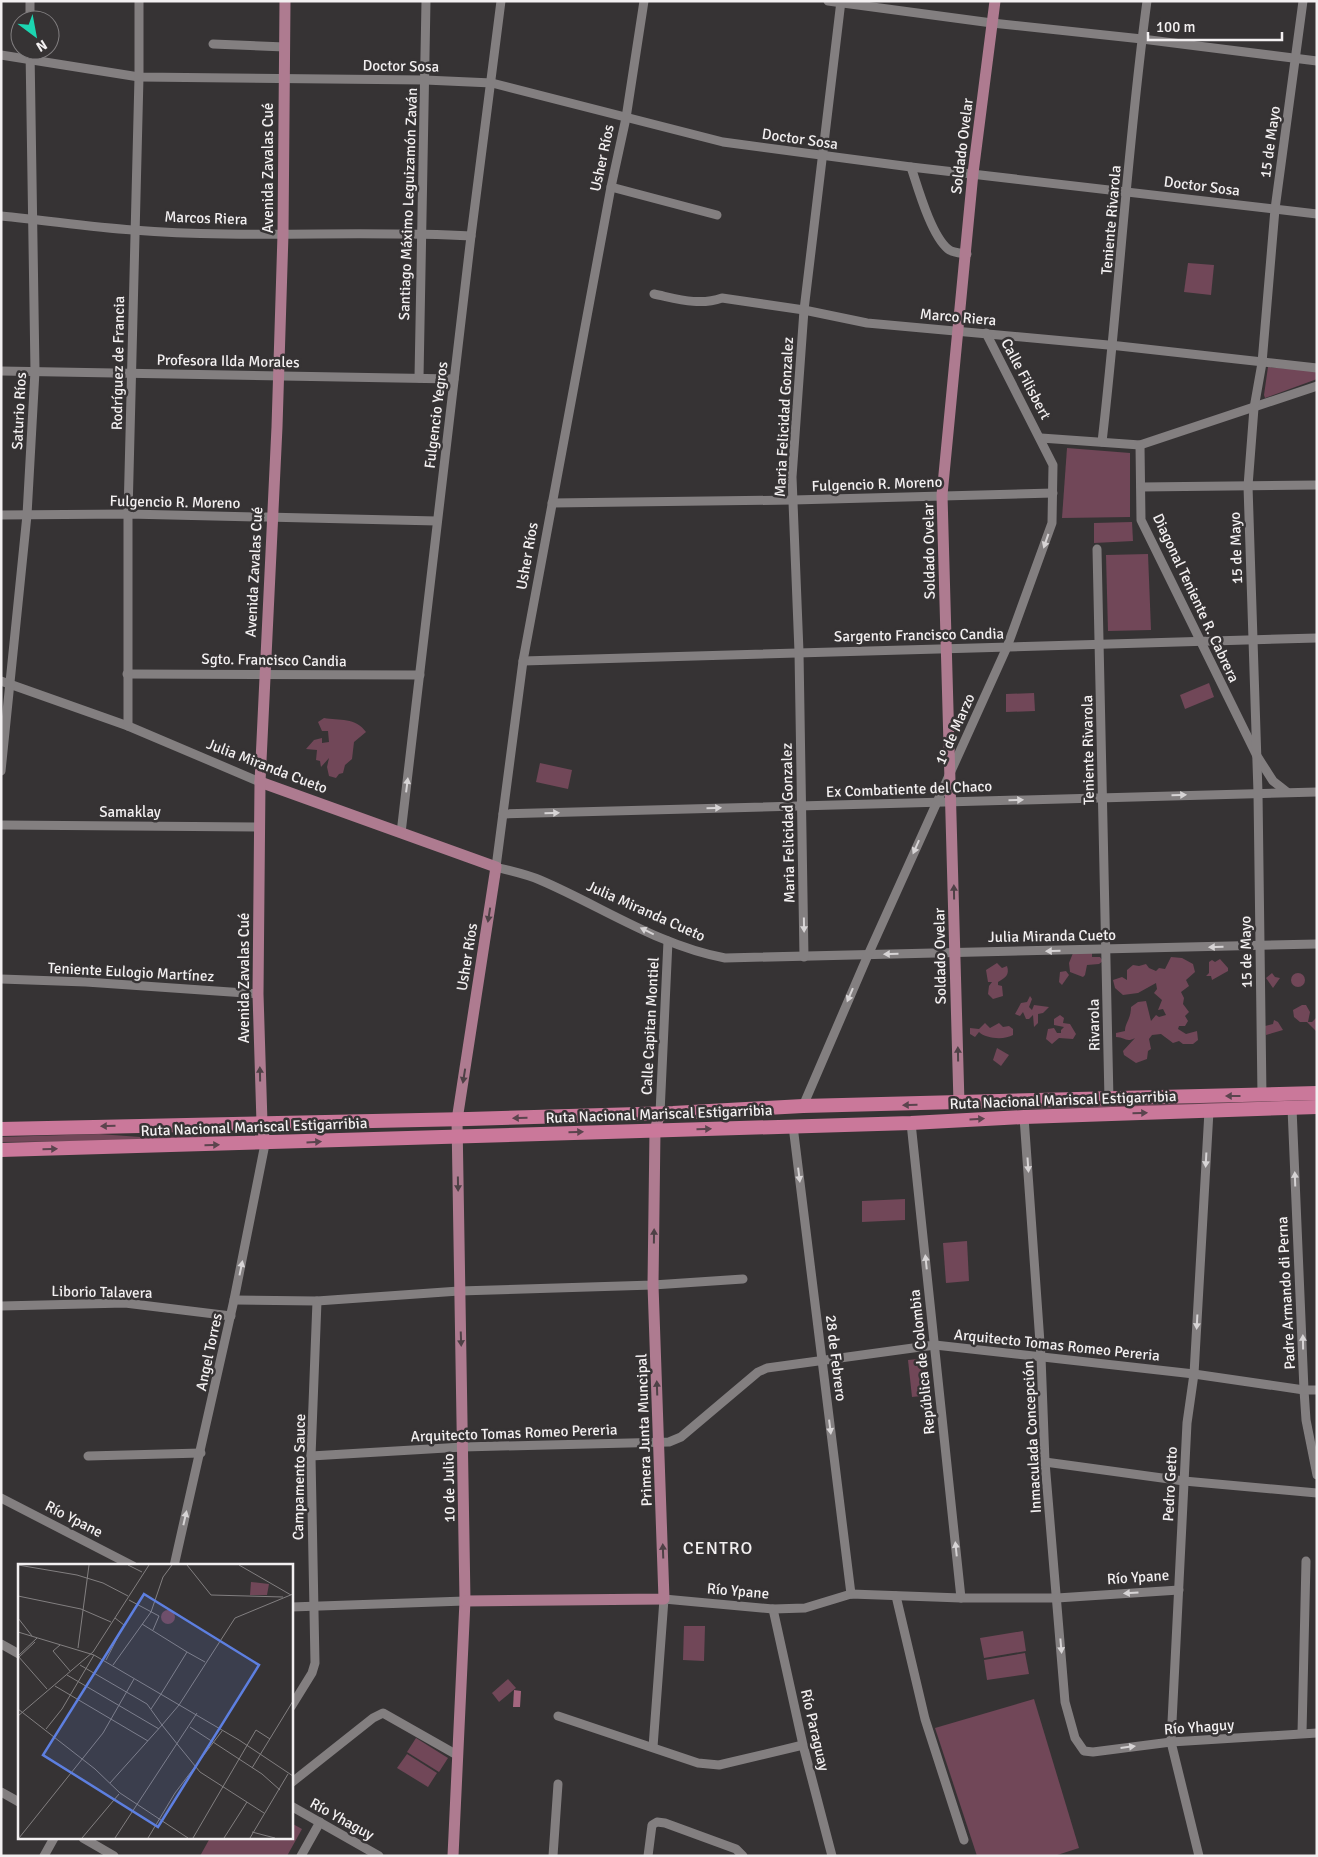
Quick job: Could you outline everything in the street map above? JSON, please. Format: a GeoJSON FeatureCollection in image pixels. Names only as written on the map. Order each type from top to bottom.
{"type":"FeatureCollection","features":[{"type":"Feature","properties":{"kind":"highway","name":"Ruta Nacional Mariscal Estigarribia"},"geometry":{"type":"LineString","coordinates":[[1,1129],[457,1120],[803,1106],[1109,1100],[1317,1093]]}},
{"type":"Feature","properties":{"kind":"highway"},"geometry":{"type":"LineString","coordinates":[[934,1104],[936,1122]]}},
{"type":"Feature","properties":{"kind":"highway","name":"Ruta Nacional Mariscal Estigarribia"},"geometry":{"type":"LineString","coordinates":[[1,1150],[266,1144],[457,1136],[911,1123],[1024,1116],[1317,1107]]}},
{"type":"Feature","properties":{"kind":"main road","name":"Avenida Zavalas Cué"},"geometry":{"type":"LineString","coordinates":[[266,1144],[262,1123],[258,994],[259,827],[278,375],[285,1]]}},
{"type":"Feature","properties":{"kind":"main road","name":"Soldado Ovelar"},"geometry":{"type":"LineString","coordinates":[[959,1103],[942,495],[956,330],[967,254],[973,173],[995,1]]}},
{"type":"Feature","properties":{"kind":"main road","name":"Julia Miranda Cueto"},"geometry":{"type":"LineString","coordinates":[[260,782],[496,867]]}},
{"type":"Feature","properties":{"kind":"main road","name":"Usher Ríos"},"geometry":{"type":"LineString","coordinates":[[457,1120],[496,867]]}},
{"type":"Feature","properties":{"kind":"main road","name":"Primera Junta Muncipal"},"geometry":{"type":"LineString","coordinates":[[660,1113],[655,1130],[653,1285],[664,1599]]}},
{"type":"Feature","properties":{"kind":"main road","name":"10 de Julio"},"geometry":{"type":"LineString","coordinates":[[453,1856],[465,1600],[457,1120]]}},
{"type":"Feature","properties":{"kind":"main road","name":"Río Ypane"},"geometry":{"type":"LineString","coordinates":[[465,1600],[664,1599]]}},
{"type":"Feature","properties":{"kind":"street","name":"Rodríguez de Francia"},"geometry":{"type":"LineString","coordinates":[[128,726],[128,514],[139,77],[139,1]]}},
{"type":"Feature","properties":{"kind":"street","name":"Santiago Máximo Leguizamón Zaván"},"geometry":{"type":"LineString","coordinates":[[419,378],[418,340],[426,1]]}},
{"type":"Feature","properties":{"kind":"street","name":"Fulgencio Yegros"},"geometry":{"type":"LineString","coordinates":[[401,833],[471,236],[492,84],[501,1]]}},
{"type":"Feature","properties":{"kind":"street","name":"Usher Ríos"},"geometry":{"type":"LineString","coordinates":[[496,867],[523,661],[611,187],[626,118],[644,1]]}},
{"type":"Feature","properties":{"kind":"street"},"geometry":{"type":"LineString","coordinates":[[828,1],[992,23],[1142,39],[1317,61]]}},
{"type":"Feature","properties":{"kind":"street","name":"Teniente Rivarola"},"geometry":{"type":"LineString","coordinates":[[1102,442],[1114,345],[1127,191],[1147,1]]}},
{"type":"Feature","properties":{"kind":"street","name":"15 de Mayo"},"geometry":{"type":"LineString","coordinates":[[1262,1096],[1258,793],[1248,486],[1254,408],[1262,363],[1275,209],[1303,1]]}},
{"type":"Feature","properties":{"kind":"street","name":"Maria Felicidad Gonzalez"},"geometry":{"type":"LineString","coordinates":[[804,957],[799,652],[792,477],[804,310],[841,2]]}},
{"type":"Feature","properties":{"kind":"street"},"geometry":{"type":"LineString","coordinates":[[213,44],[284,48]]}},
{"type":"Feature","properties":{"kind":"street","name":"Saturio Ríos"},"geometry":{"type":"LineString","coordinates":[[1,771],[27,515],[35,371],[30,60]]}},
{"type":"Feature","properties":{"kind":"street"},"geometry":{"type":"LineString","coordinates":[[58,60],[139,77]]}},
{"type":"Feature","properties":{"kind":"street","name":"Doctor Sosa"},"geometry":{"type":"LineString","coordinates":[[139,77],[425,80],[492,84],[723,142],[911,167],[1317,214]]}},
{"type":"Feature","properties":{"kind":"street"},"geometry":{"type":"LineString","coordinates":[[911,167],[925,208],[937,233],[948,249],[967,254]]}},
{"type":"Feature","properties":{"kind":"street"},"geometry":{"type":"LineString","coordinates":[[611,187],[717,215]]}},
{"type":"Feature","properties":{"kind":"street","name":"Marcos Riera"},"geometry":{"type":"LineString","coordinates":[[1,216],[134,230],[471,236]]}},
{"type":"Feature","properties":{"kind":"street","name":"Marco Riera"},"geometry":{"type":"LineString","coordinates":[[654,294],[698,303],[713,302],[722,298],[804,310],[867,323],[1114,345],[1317,368]]}},
{"type":"Feature","properties":{"kind":"street","name":"Calle Filisbert"},"geometry":{"type":"LineString","coordinates":[[986,333],[1041,438]]}},
{"type":"Feature","properties":{"kind":"street","name":"Profesora Ilda Morales"},"geometry":{"type":"LineString","coordinates":[[1,371],[454,379]]}},
{"type":"Feature","properties":{"kind":"street"},"geometry":{"type":"LineString","coordinates":[[1041,438],[1140,445],[1317,386]]}},
{"type":"Feature","properties":{"kind":"street","name":"1º de Marzo"},"geometry":{"type":"LineString","coordinates":[[803,1106],[936,802],[1007,647],[1047,540],[1052,523],[1053,464],[1041,438]]}},
{"type":"Feature","properties":{"kind":"street","name":"Diagonal Teniente R. Cabrera"},"geometry":{"type":"LineString","coordinates":[[1140,445],[1141,520],[1199,642],[1257,756],[1273,781],[1288,792]]}},
{"type":"Feature","properties":{"kind":"street"},"geometry":{"type":"LineString","coordinates":[[1141,488],[1317,485]]}},
{"type":"Feature","properties":{"kind":"street","name":"Fulgencio R. Moreno"},"geometry":{"type":"LineString","coordinates":[[552,503],[793,500],[1053,493]]}},
{"type":"Feature","properties":{"kind":"street","name":"Fulgencio R. Moreno"},"geometry":{"type":"LineString","coordinates":[[1,515],[128,514],[438,521]]}},
{"type":"Feature","properties":{"kind":"street","name":"Teniente Rivarola"},"geometry":{"type":"LineString","coordinates":[[1097,549],[1107,949]]}},
{"type":"Feature","properties":{"kind":"street","name":"Sargento Francisco Candia"},"geometry":{"type":"LineString","coordinates":[[523,661],[946,647],[1099,645],[1317,638]]}},
{"type":"Feature","properties":{"kind":"street","name":"Sgto. Francisco Candia"},"geometry":{"type":"LineString","coordinates":[[127,674],[420,675]]}},
{"type":"Feature","properties":{"kind":"street","name":"Julia Miranda Cueto"},"geometry":{"type":"LineString","coordinates":[[1,681],[128,726],[260,782]]}},
{"type":"Feature","properties":{"kind":"street","name":"Ex Combatiente del Chaco"},"geometry":{"type":"LineString","coordinates":[[503,814],[1317,792]]}},
{"type":"Feature","properties":{"kind":"street","name":"Samaklay"},"geometry":{"type":"LineString","coordinates":[[1,825],[259,827]]}},
{"type":"Feature","properties":{"kind":"street","name":"Julia Miranda Cueto"},"geometry":{"type":"LineString","coordinates":[[496,867],[538,879],[668,941],[705,954],[725,958],[1317,944]]}},
{"type":"Feature","properties":{"kind":"street","name":"Calle Capitan Montiel"},"geometry":{"type":"LineString","coordinates":[[660,1113],[668,941]]}},
{"type":"Feature","properties":{"kind":"street","name":"Rivarola"},"geometry":{"type":"LineString","coordinates":[[1107,949],[1109,1100]]}},
{"type":"Feature","properties":{"kind":"street","name":"Teniente Eulogio Martínez"},"geometry":{"type":"LineString","coordinates":[[1,979],[86,982],[258,994]]}},
{"type":"Feature","properties":{"kind":"street","name":"Padre Armando di Perna"},"geometry":{"type":"LineString","coordinates":[[1292,1108],[1306,1420],[1317,1474]]}},
{"type":"Feature","properties":{"kind":"street","name":"Pedro Getto"},"geometry":{"type":"LineString","coordinates":[[1199,1856],[1171,1742],[1187,1423],[1194,1374],[1209,1111]]}},
{"type":"Feature","properties":{"kind":"street","name":"Inmaculada Concepción"},"geometry":{"type":"LineString","coordinates":[[1024,1116],[1041,1357],[1045,1462],[1066,1702],[1075,1738],[1084,1751]]}},
{"type":"Feature","properties":{"kind":"street","name":"República de Colombia"},"geometry":{"type":"LineString","coordinates":[[911,1123],[961,1598]]}},
{"type":"Feature","properties":{"kind":"street","name":"28 de Febrero"},"geometry":{"type":"LineString","coordinates":[[793,1126],[851,1594]]}},
{"type":"Feature","properties":{"kind":"street","name":"Angel Torres"},"geometry":{"type":"LineString","coordinates":[[174,1564],[231,1316],[266,1144]]}},
{"type":"Feature","properties":{"kind":"street"},"geometry":{"type":"LineString","coordinates":[[234,1300],[318,1301],[459,1291],[653,1285],[743,1279]]}},
{"type":"Feature","properties":{"kind":"street","name":"Campamento Sauce"},"geometry":{"type":"LineString","coordinates":[[292,1705],[312,1673],[315,1663],[312,1608],[311,1456],[318,1301]]}},
{"type":"Feature","properties":{"kind":"street","name":"Liborio Talavera"},"geometry":{"type":"LineString","coordinates":[[1,1306],[125,1303],[231,1316]]}},
{"type":"Feature","properties":{"kind":"street","name":"Arquitecto Tomas Romeo Pereria"},"geometry":{"type":"LineString","coordinates":[[311,1456],[463,1447],[659,1444],[681,1437],[758,1372],[767,1368],[934,1346],[1194,1374],[1304,1390],[1317,1390]]}},
{"type":"Feature","properties":{"kind":"street"},"geometry":{"type":"LineString","coordinates":[[88,1456],[201,1453]]}},
{"type":"Feature","properties":{"kind":"street"},"geometry":{"type":"LineString","coordinates":[[1045,1462],[1184,1481],[1317,1493]]}},
{"type":"Feature","properties":{"kind":"street","name":"Río Ypane"},"geometry":{"type":"LineString","coordinates":[[1,1498],[129,1564]]}},
{"type":"Feature","properties":{"kind":"street"},"geometry":{"type":"LineString","coordinates":[[1302,1733],[1306,1561]]}},
{"type":"Feature","properties":{"kind":"street","name":"Río Ypane"},"geometry":{"type":"LineString","coordinates":[[664,1599],[773,1609],[805,1608],[851,1594],[961,1598],[1057,1598],[1179,1590]]}},
{"type":"Feature","properties":{"kind":"street"},"geometry":{"type":"LineString","coordinates":[[896,1596],[925,1719],[964,1840]]}},
{"type":"Feature","properties":{"kind":"street","name":"Primera Junta Muncipal"},"geometry":{"type":"LineString","coordinates":[[653,1747],[664,1599]]}},
{"type":"Feature","properties":{"kind":"street","name":"Río Ypane"},"geometry":{"type":"LineString","coordinates":[[292,1607],[312,1608],[465,1600]]}},
{"type":"Feature","properties":{"kind":"street","name":"Río Paraguay"},"geometry":{"type":"LineString","coordinates":[[773,1609],[803,1745],[832,1856]]}},
{"type":"Feature","properties":{"kind":"street"},"geometry":{"type":"LineString","coordinates":[[1,1644],[18,1653]]}},
{"type":"Feature","properties":{"kind":"street"},"geometry":{"type":"LineString","coordinates":[[292,1782],[372,1718],[383,1712],[458,1755]]}},
{"type":"Feature","properties":{"kind":"street"},"geometry":{"type":"LineString","coordinates":[[558,1716],[698,1764],[719,1765],[803,1745]]}},
{"type":"Feature","properties":{"kind":"street","name":"Río Yhaguy"},"geometry":{"type":"LineString","coordinates":[[1084,1751],[1171,1742],[1317,1732]]}},
{"type":"Feature","properties":{"kind":"street"},"geometry":{"type":"LineString","coordinates":[[553,1856],[558,1784]]}},
{"type":"Feature","properties":{"kind":"street"},"geometry":{"type":"LineString","coordinates":[[1,1792],[18,1801]]}},
{"type":"Feature","properties":{"kind":"street","name":"Río Yhaguy"},"geometry":{"type":"LineString","coordinates":[[292,1807],[379,1856]]}},
{"type":"Feature","properties":{"kind":"street"},"geometry":{"type":"LineString","coordinates":[[301,1856],[320,1822]]}},
{"type":"Feature","properties":{"kind":"street"},"geometry":{"type":"LineString","coordinates":[[648,1856],[652,1825],[657,1822],[665,1823],[736,1849],[743,1856]]}},
{"type":"Feature","properties":{"kind":"street"},"geometry":{"type":"LineString","coordinates":[[44,1856],[53,1840]]}},
{"type":"Feature","properties":{"kind":"street"},"geometry":{"type":"LineString","coordinates":[[86,1840],[114,1856]]}},
{"type":"Feature","properties":{"kind":"shaded area"},"geometry":{"type":"Polygon","coordinates":[[[1188,263],[1214,265],[1211,295],[1184,292],[1188,263]]]}},
{"type":"Feature","properties":{"kind":"shaded area"},"geometry":{"type":"Polygon","coordinates":[[[1268,367],[1317,371],[1317,379],[1265,398],[1268,367]]]}},
{"type":"Feature","properties":{"kind":"shaded area"},"geometry":{"type":"Polygon","coordinates":[[[1067,448],[1130,453],[1130,517],[1062,518],[1067,448]]]}},
{"type":"Feature","properties":{"kind":"shaded area"},"geometry":{"type":"Polygon","coordinates":[[[1132,522],[1133,541],[1094,543],[1094,523],[1132,522]]]}},
{"type":"Feature","properties":{"kind":"shaded area"},"geometry":{"type":"Polygon","coordinates":[[[1148,554],[1151,630],[1108,631],[1106,555],[1148,554]]]}},
{"type":"Feature","properties":{"kind":"shaded area"},"geometry":{"type":"Polygon","coordinates":[[[1209,683],[1214,697],[1185,709],[1180,695],[1209,683]]]}},
{"type":"Feature","properties":{"kind":"shaded area"},"geometry":{"type":"Polygon","coordinates":[[[1034,693],[1035,711],[1006,712],[1006,694],[1034,693]]]}},
{"type":"Feature","properties":{"kind":"shaded area"},"geometry":{"type":"Polygon","coordinates":[[[324,718],[347,720],[362,727],[366,732],[354,742],[352,759],[345,765],[343,773],[339,774],[336,778],[329,776],[327,767],[329,758],[321,767],[320,761],[316,760],[317,750],[306,749],[314,740],[322,738],[322,743],[329,742],[328,731],[322,731],[318,722],[324,718]]]}},
{"type":"Feature","properties":{"kind":"shaded area"},"geometry":{"type":"Polygon","coordinates":[[[540,763],[572,770],[568,789],[536,782],[540,763]]]}},
{"type":"Feature","properties":{"kind":"shaded area"},"geometry":{"type":"Polygon","coordinates":[[[1092,952],[1092,957],[1100,957],[1103,961],[1099,964],[1087,965],[1083,977],[1070,972],[1069,963],[1073,953],[1092,952]]]}},
{"type":"Feature","properties":{"kind":"shaded area"},"geometry":{"type":"Polygon","coordinates":[[[1171,957],[1182,958],[1193,964],[1195,972],[1186,980],[1189,986],[1181,992],[1184,998],[1183,1004],[1189,1012],[1185,1016],[1188,1021],[1185,1026],[1179,1026],[1178,1029],[1186,1034],[1197,1031],[1198,1040],[1193,1044],[1183,1044],[1179,1041],[1173,1043],[1161,1034],[1152,1035],[1149,1039],[1151,1049],[1148,1051],[1147,1059],[1136,1063],[1124,1055],[1123,1051],[1135,1038],[1127,1040],[1116,1037],[1116,1033],[1125,1031],[1131,1007],[1138,1002],[1146,1001],[1151,1021],[1156,1015],[1159,1017],[1166,1015],[1163,1009],[1158,1010],[1162,1000],[1154,993],[1157,989],[1156,983],[1138,993],[1123,995],[1115,988],[1113,980],[1122,977],[1127,980],[1127,970],[1133,965],[1146,964],[1149,968],[1156,971],[1159,968],[1165,969],[1171,957]]]}},
{"type":"Feature","properties":{"kind":"shaded area"},"geometry":{"type":"Polygon","coordinates":[[[1220,959],[1228,968],[1228,971],[1212,980],[1211,976],[1206,976],[1209,973],[1209,962],[1212,960],[1215,962],[1220,959]]]}},
{"type":"Feature","properties":{"kind":"shaded area"},"geometry":{"type":"Polygon","coordinates":[[[997,963],[1002,968],[1007,966],[1008,972],[1005,978],[998,982],[998,985],[1002,986],[1003,996],[993,999],[988,994],[989,986],[992,982],[988,982],[986,970],[997,963]]]}},
{"type":"Feature","properties":{"kind":"shaded area"},"geometry":{"type":"Polygon","coordinates":[[[1066,971],[1069,975],[1062,985],[1059,982],[1060,972],[1066,971]]]}},
{"type":"Feature","properties":{"kind":"shaded area"},"geometry":{"type":"Polygon","coordinates":[[[1272,973],[1275,977],[1280,978],[1273,988],[1266,978],[1272,973]]]}},
{"type":"Feature","properties":{"kind":"shaded area"},"geometry":{"type":"Polygon","coordinates":[[[1298,973],[1303,975],[1305,980],[1303,985],[1298,987],[1293,985],[1291,980],[1293,975],[1298,973]]]}},
{"type":"Feature","properties":{"kind":"shaded area"},"geometry":{"type":"Polygon","coordinates":[[[1030,996],[1032,999],[1029,1007],[1032,1010],[1034,1005],[1049,1007],[1043,1013],[1038,1014],[1038,1023],[1034,1027],[1033,1015],[1026,1019],[1023,1012],[1020,1016],[1015,1014],[1021,1003],[1027,1002],[1030,996]]]}},
{"type":"Feature","properties":{"kind":"shaded area"},"geometry":{"type":"Polygon","coordinates":[[[1306,1005],[1310,1012],[1308,1022],[1312,1022],[1317,1017],[1317,1032],[1307,1022],[1300,1022],[1294,1017],[1293,1010],[1306,1005]]]}},
{"type":"Feature","properties":{"kind":"shaded area"},"geometry":{"type":"Polygon","coordinates":[[[1060,1015],[1064,1018],[1063,1023],[1070,1024],[1076,1034],[1073,1039],[1059,1038],[1052,1044],[1046,1039],[1048,1029],[1054,1028],[1057,1033],[1061,1033],[1064,1027],[1054,1025],[1054,1019],[1060,1015]]]}},
{"type":"Feature","properties":{"kind":"shaded area"},"geometry":{"type":"Polygon","coordinates":[[[1274,1020],[1278,1022],[1283,1030],[1266,1035],[1265,1026],[1273,1024],[1274,1020]]]}},
{"type":"Feature","properties":{"kind":"shaded area"},"geometry":{"type":"Polygon","coordinates":[[[985,1023],[990,1028],[999,1023],[1003,1027],[1009,1026],[1013,1029],[1013,1035],[1005,1038],[996,1038],[979,1032],[975,1037],[970,1034],[970,1028],[979,1029],[985,1023]]]}},
{"type":"Feature","properties":{"kind":"shaded area"},"geometry":{"type":"Polygon","coordinates":[[[997,1048],[1009,1055],[1001,1066],[993,1060],[997,1048]]]}},
{"type":"Feature","properties":{"kind":"shaded area"},"geometry":{"type":"Polygon","coordinates":[[[1317,1100],[1317,1102],[988,1110],[989,1109],[1317,1100]]]}},
{"type":"Feature","properties":{"kind":"shaded area"},"geometry":{"type":"Polygon","coordinates":[[[99,1134],[140,1137],[250,1136],[122,1141],[1,1142],[1,1137],[99,1134]]]}},
{"type":"Feature","properties":{"kind":"shaded area"},"geometry":{"type":"Polygon","coordinates":[[[905,1199],[905,1220],[862,1222],[862,1201],[905,1199]]]}},
{"type":"Feature","properties":{"kind":"shaded area"},"geometry":{"type":"Polygon","coordinates":[[[967,1241],[969,1281],[946,1283],[943,1243],[967,1241]]]}},
{"type":"Feature","properties":{"kind":"shaded area"},"geometry":{"type":"Polygon","coordinates":[[[926,1358],[930,1395],[912,1397],[908,1360],[926,1358]]]}},
{"type":"Feature","properties":{"kind":"shaded area"},"geometry":{"type":"Polygon","coordinates":[[[684,1626],[705,1626],[704,1661],[683,1660],[684,1626]]]}},
{"type":"Feature","properties":{"kind":"shaded area"},"geometry":{"type":"Polygon","coordinates":[[[1023,1631],[1026,1651],[984,1658],[980,1638],[1023,1631]]]}},
{"type":"Feature","properties":{"kind":"shaded area"},"geometry":{"type":"Polygon","coordinates":[[[1025,1653],[1029,1674],[987,1680],[984,1660],[1025,1653]]]}},
{"type":"Feature","properties":{"kind":"shaded area"},"geometry":{"type":"Polygon","coordinates":[[[508,1679],[516,1688],[499,1702],[492,1693],[508,1679]]]}},
{"type":"Feature","properties":{"kind":"shaded area"},"geometry":{"type":"Polygon","coordinates":[[[514,1690],[521,1691],[520,1707],[513,1707],[514,1690]]]}},
{"type":"Feature","properties":{"kind":"shaded area"},"geometry":{"type":"Polygon","coordinates":[[[1034,1699],[1079,1848],[1054,1856],[977,1856],[935,1728],[1034,1699]]]}},
{"type":"Feature","properties":{"kind":"shaded area"},"geometry":{"type":"Polygon","coordinates":[[[416,1738],[448,1758],[439,1772],[407,1752],[416,1738]]]}},
{"type":"Feature","properties":{"kind":"shaded area"},"geometry":{"type":"Polygon","coordinates":[[[407,1754],[437,1773],[428,1787],[397,1768],[407,1754]]]}},
{"type":"Feature","properties":{"kind":"shaded area"},"geometry":{"type":"Polygon","coordinates":[[[292,1824],[302,1829],[287,1856],[200,1856],[209,1840],[292,1840],[292,1824]]]}},
{"type":"Feature","properties":{"kind":"district","name":"CENTRO"},"geometry":{"type":"Point","coordinates":[718,1548]}}]}
